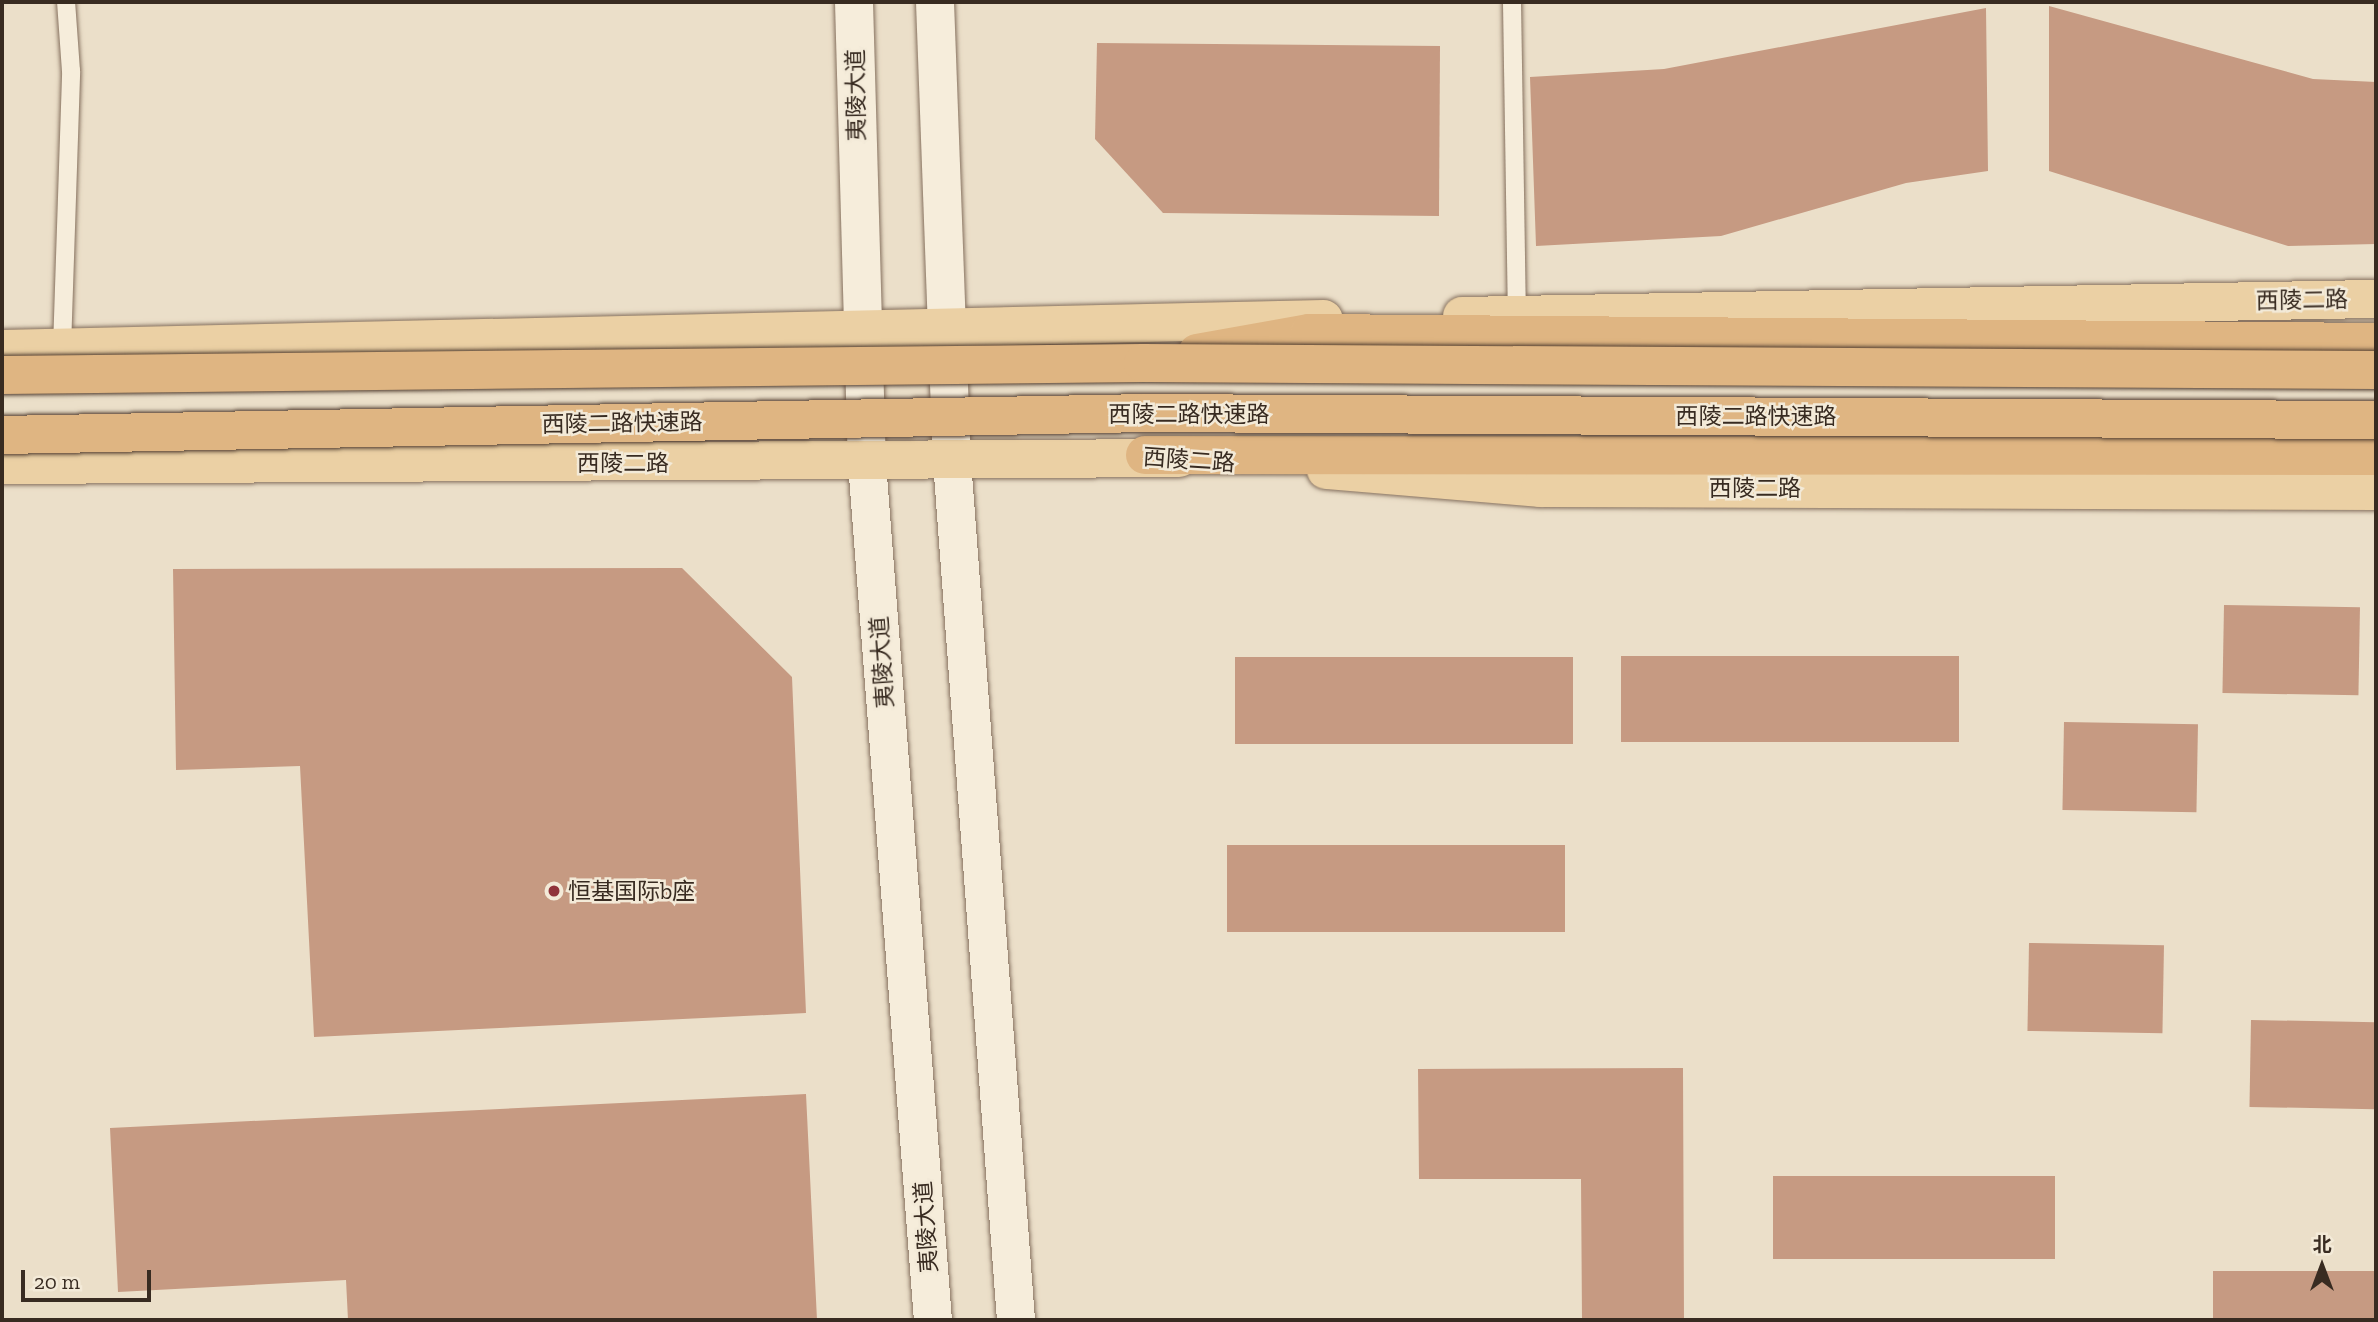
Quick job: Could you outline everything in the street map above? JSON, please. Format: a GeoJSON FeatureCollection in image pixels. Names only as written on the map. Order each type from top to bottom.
{"type":"FeatureCollection","features":[{"type":"Feature","properties":{"kind":"highway"},"geometry":{"type":"LineString","coordinates":[[1143,363],[1309,333],[2376,342]]}},
{"type":"Feature","properties":{"kind":"highway"},"geometry":{"type":"LineString","coordinates":[[2,375],[1143,363],[2376,370]]}},
{"type":"Feature","properties":{"kind":"highway","name":"西陵二路快速路"},"geometry":{"type":"LineString","coordinates":[[2,435],[1146,413],[2376,420]]}},
{"type":"Feature","properties":{"kind":"highway"},"geometry":{"type":"LineString","coordinates":[[1145,455],[2376,456]]}},
{"type":"Feature","properties":{"kind":"main road","name":"夷陵大道"},"geometry":{"type":"LineString","coordinates":[[854,2],[861,329],[867,463],[933,1320]]}},
{"type":"Feature","properties":{"kind":"main road"},"geometry":{"type":"LineString","coordinates":[[935,2],[952,461],[1016,1320]]}},
{"type":"Feature","properties":{"kind":"main road","name":"西陵二路"},"geometry":{"type":"LineString","coordinates":[[2,349],[948,326],[2376,299]]}},
{"type":"Feature","properties":{"kind":"main road","name":"西陵二路"},"geometry":{"type":"LineString","coordinates":[[2,465],[867,463],[1145,455],[1539,488],[2376,491]]}},
{"type":"Feature","properties":{"kind":"lane"},"geometry":{"type":"LineString","coordinates":[[62,348],[71,71],[66,2]]}},
{"type":"Feature","properties":{"kind":"lane"},"geometry":{"type":"LineString","coordinates":[[1512,2],[1517,315]]}},
{"type":"Feature","properties":{"kind":"building"},"geometry":{"type":"Polygon","coordinates":[[[2049,6],[2313,79],[2376,82],[2376,244],[2288,246],[2049,171],[2049,6]]]}},
{"type":"Feature","properties":{"kind":"building"},"geometry":{"type":"Polygon","coordinates":[[[1986,8],[1988,171],[1906,183],[1721,236],[1536,246],[1530,77],[1664,69],[1986,8]]]}},
{"type":"Feature","properties":{"kind":"building"},"geometry":{"type":"Polygon","coordinates":[[[1097,43],[1440,46],[1439,216],[1163,213],[1095,139],[1097,43]]]}},
{"type":"Feature","properties":{"kind":"building","name":"恒基国际b座"},"geometry":{"type":"Polygon","coordinates":[[[682,568],[792,677],[806,1013],[314,1037],[300,766],[176,770],[173,569],[682,568]]]}},
{"type":"Feature","properties":{"kind":"building"},"geometry":{"type":"Polygon","coordinates":[[[2224,605],[2360,607],[2358,695],[2222,693],[2224,605]]]}},
{"type":"Feature","properties":{"kind":"building"},"geometry":{"type":"Polygon","coordinates":[[[1621,656],[1959,656],[1959,742],[1621,742],[1621,656]]]}},
{"type":"Feature","properties":{"kind":"building"},"geometry":{"type":"Polygon","coordinates":[[[1235,657],[1573,657],[1573,744],[1235,744],[1235,657]]]}},
{"type":"Feature","properties":{"kind":"building"},"geometry":{"type":"Polygon","coordinates":[[[2064,722],[2198,724],[2196,812],[2062,810],[2064,722]]]}},
{"type":"Feature","properties":{"kind":"building"},"geometry":{"type":"Polygon","coordinates":[[[1227,845],[1565,845],[1565,932],[1227,932],[1227,845]]]}},
{"type":"Feature","properties":{"kind":"building"},"geometry":{"type":"Polygon","coordinates":[[[2029,943],[2164,945],[2162,1033],[2027,1031],[2029,943]]]}},
{"type":"Feature","properties":{"kind":"building"},"geometry":{"type":"Polygon","coordinates":[[[2251,1020],[2376,1022],[2374,1109],[2249,1107],[2251,1020]]]}},
{"type":"Feature","properties":{"kind":"building"},"geometry":{"type":"Polygon","coordinates":[[[1683,1068],[1684,1320],[1582,1320],[1581,1179],[1419,1179],[1418,1069],[1683,1068]]]}},
{"type":"Feature","properties":{"kind":"building"},"geometry":{"type":"Polygon","coordinates":[[[806,1094],[817,1320],[348,1320],[346,1280],[118,1292],[110,1128],[806,1094]]]}},
{"type":"Feature","properties":{"kind":"building"},"geometry":{"type":"Polygon","coordinates":[[[1773,1176],[2055,1176],[2055,1259],[1773,1259],[1773,1176]]]}},
{"type":"Feature","properties":{"kind":"building"},"geometry":{"type":"Polygon","coordinates":[[[2213,1271],[2376,1271],[2376,1320],[2213,1320],[2213,1271]]]}},
{"type":"Feature","properties":{"kind":"place","name":"恒基国际b座"},"geometry":{"type":"Point","coordinates":[554,891]}}]}
